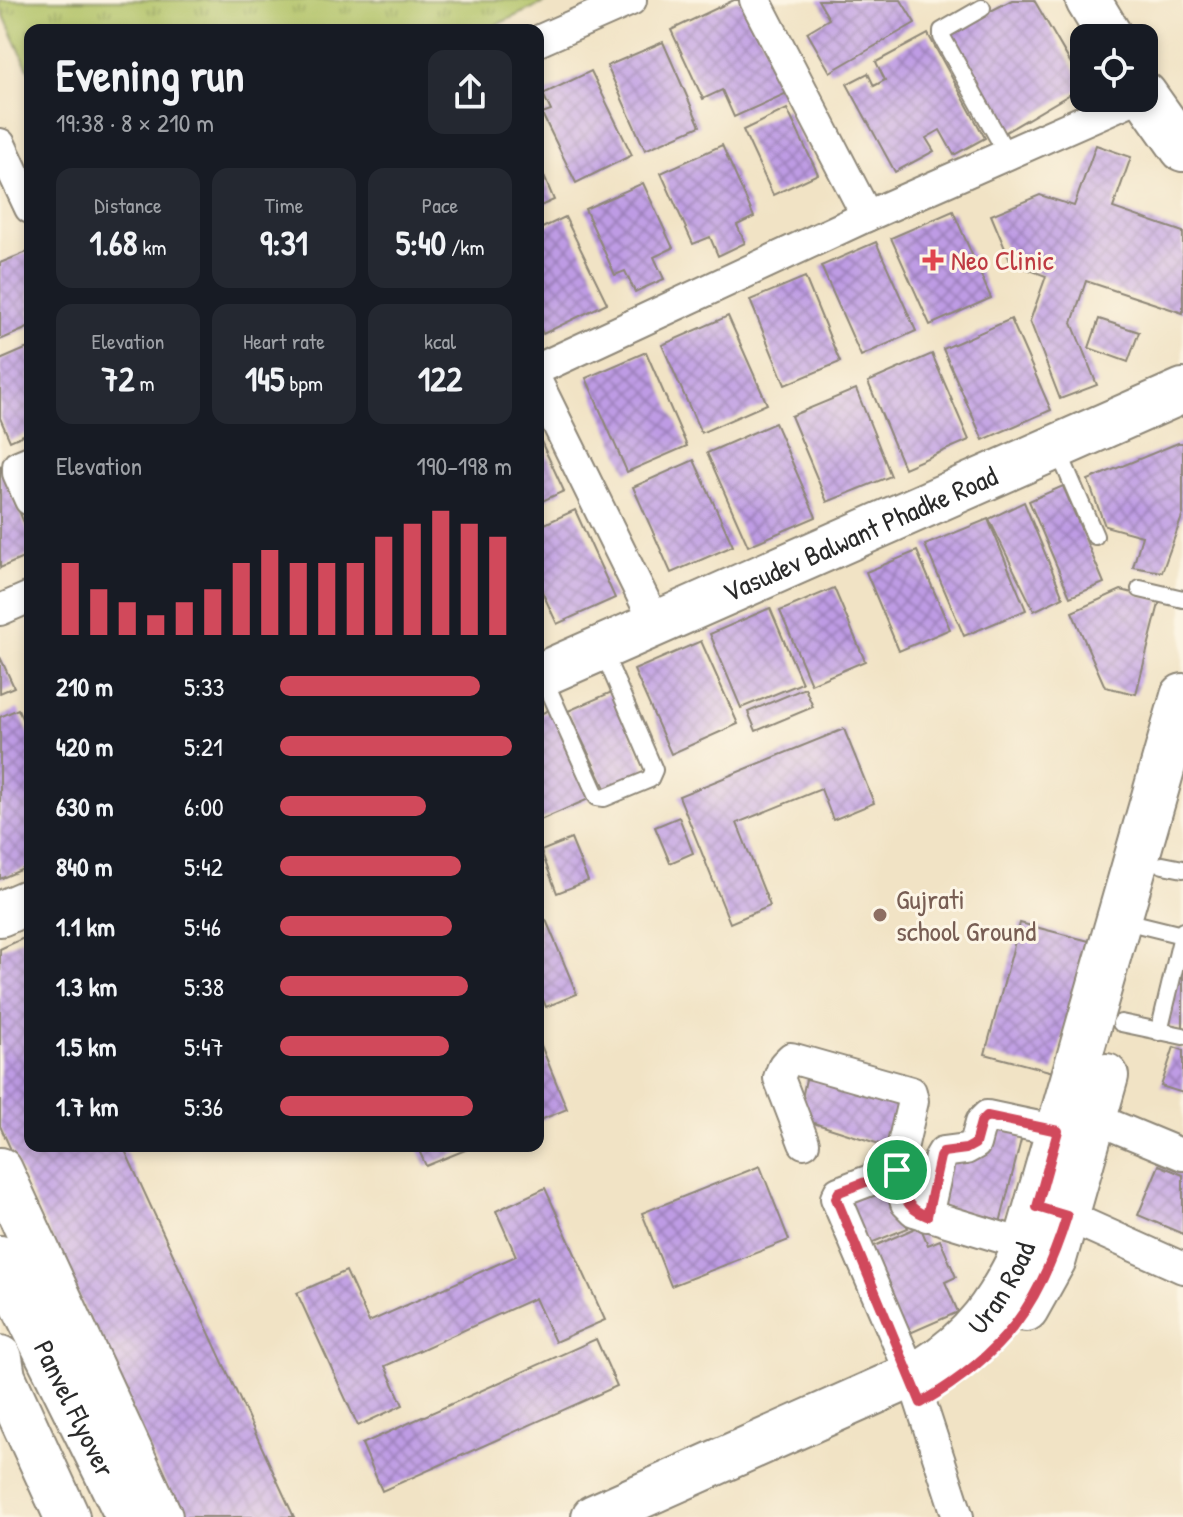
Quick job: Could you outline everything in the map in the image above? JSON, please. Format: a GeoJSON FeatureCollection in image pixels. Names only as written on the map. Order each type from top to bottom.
{"type":"FeatureCollection","features":[{"type":"Feature","properties":{"kind":"main road"},"geometry":{"type":"LineString","coordinates":[[1088,0],[1103,24]]}},
{"type":"Feature","properties":{"kind":"main road"},"geometry":{"type":"LineString","coordinates":[[1157,112],[1183,149]]}},
{"type":"Feature","properties":{"kind":"main road","name":"Vasudev Balwant Phadke Road"},"geometry":{"type":"LineString","coordinates":[[544,674],[1183,391]]}},
{"type":"Feature","properties":{"kind":"main road","name":"Uran Road"},"geometry":{"type":"LineString","coordinates":[[594,1517],[976,1366],[1009,1336],[1054,1259],[1043,1223],[1076,1125],[1158,928],[1183,696]]}},
{"type":"Feature","properties":{"kind":"main road","name":"Uran Road"},"geometry":{"type":"LineString","coordinates":[[1076,1125],[1140,1028],[1158,928],[1173,867],[1183,792]]}},
{"type":"Feature","properties":{"kind":"main road"},"geometry":{"type":"LineString","coordinates":[[0,914],[24,904]]}},
{"type":"Feature","properties":{"kind":"main road"},"geometry":{"type":"LineString","coordinates":[[0,1170],[160,1517]]}},
{"type":"Feature","properties":{"kind":"main road","name":"Panvel Flyover"},"geometry":{"type":"LineString","coordinates":[[0,1258],[128,1517]]}},
{"type":"Feature","properties":{"kind":"main road","name":"Panvel Flyover"},"geometry":{"type":"LineString","coordinates":[[0,1301],[100,1517]]}},
{"type":"Feature","properties":{"kind":"main road"},"geometry":{"type":"LineString","coordinates":[[1,1368],[67,1517]]}},
{"type":"Feature","properties":{"kind":"main road","name":"Uran Road"},"geometry":{"type":"LineString","coordinates":[[658,1517],[916,1389]]}},
{"type":"Feature","properties":{"kind":"street"},"geometry":{"type":"LineString","coordinates":[[544,38],[631,0]]}},
{"type":"Feature","properties":{"kind":"street"},"geometry":{"type":"LineString","coordinates":[[755,0],[867,216]]}},
{"type":"Feature","properties":{"kind":"street"},"geometry":{"type":"LineString","coordinates":[[544,366],[867,216],[1103,112]]}},
{"type":"Feature","properties":{"kind":"street"},"geometry":{"type":"LineString","coordinates":[[0,144],[24,195]]}},
{"type":"Feature","properties":{"kind":"street"},"geometry":{"type":"LineString","coordinates":[[544,396],[656,624]]}},
{"type":"Feature","properties":{"kind":"street"},"geometry":{"type":"LineString","coordinates":[[24,464],[18,466],[18,473],[24,486]]}},
{"type":"Feature","properties":{"kind":"street"},"geometry":{"type":"LineString","coordinates":[[0,610],[24,600]]}},
{"type":"Feature","properties":{"kind":"street"},"geometry":{"type":"LineString","coordinates":[[804,1143],[779,1078],[784,1065],[791,1058],[911,1092],[913,1101],[897,1170],[906,1203],[914,1211],[927,1216],[1043,1223],[1183,1268]]}},
{"type":"Feature","properties":{"kind":"street"},"geometry":{"type":"LineString","coordinates":[[927,1216],[943,1152],[966,1149],[975,1144],[981,1122],[987,1116],[1076,1125],[1183,1155]]}},
{"type":"Feature","properties":{"kind":"street"},"geometry":{"type":"LineString","coordinates":[[897,1170],[839,1192],[836,1198],[916,1389],[958,1517]]}},
{"type":"Feature","properties":{"kind":"lane"},"geometry":{"type":"LineString","coordinates":[[982,8],[942,31],[942,37],[1007,154]]}},
{"type":"Feature","properties":{"kind":"lane"},"geometry":{"type":"LineString","coordinates":[[1057,447],[1095,536]]}},
{"type":"Feature","properties":{"kind":"lane"},"geometry":{"type":"LineString","coordinates":[[1140,589],[1183,599]]}},
{"type":"Feature","properties":{"kind":"lane"},"geometry":{"type":"LineString","coordinates":[[544,684],[597,797],[604,798],[650,779],[654,770],[601,648]]}},
{"type":"Feature","properties":{"kind":"lane"},"geometry":{"type":"LineString","coordinates":[[1140,1028],[1183,1036]]}},
{"type":"Feature","properties":{"kind":"green space"},"geometry":{"type":"Polygon","coordinates":[[[0,0],[550,0],[498,24],[24,24],[24,60],[0,7],[0,0]]]}},
{"type":"Feature","properties":{"kind":"building"},"geometry":{"type":"Polygon","coordinates":[[[734,0],[744,0],[787,93],[734,117],[722,90],[703,99],[671,30],[734,0]]]}},
{"type":"Feature","properties":{"kind":"building"},"geometry":{"type":"Polygon","coordinates":[[[818,0],[901,0],[915,23],[830,72],[807,32],[829,19],[818,0]]]}},
{"type":"Feature","properties":{"kind":"building"},"geometry":{"type":"Polygon","coordinates":[[[1012,0],[1034,0],[1070,62],[1070,94],[1004,133],[946,34],[1012,0]]]}},
{"type":"Feature","properties":{"kind":"building"},"geometry":{"type":"Polygon","coordinates":[[[928,34],[985,138],[954,155],[940,130],[926,138],[934,151],[895,172],[847,84],[868,73],[874,86],[885,80],[876,62],[928,34]]]}},
{"type":"Feature","properties":{"kind":"building"},"geometry":{"type":"Polygon","coordinates":[[[663,42],[700,126],[645,150],[607,66],[663,42]]]}},
{"type":"Feature","properties":{"kind":"building"},"geometry":{"type":"Polygon","coordinates":[[[591,71],[632,155],[576,183],[544,118],[544,113],[551,111],[544,94],[591,71]]]}},
{"type":"Feature","properties":{"kind":"building"},"geometry":{"type":"Polygon","coordinates":[[[787,109],[818,174],[773,195],[743,130],[787,109]]]}},
{"type":"Feature","properties":{"kind":"building"},"geometry":{"type":"Polygon","coordinates":[[[722,145],[754,217],[737,225],[745,243],[718,256],[710,237],[693,244],[661,173],[722,145]]]}},
{"type":"Feature","properties":{"kind":"building"},"geometry":{"type":"Polygon","coordinates":[[[1096,145],[1131,157],[1113,208],[1183,232],[1183,313],[1086,281],[1072,323],[1097,385],[1060,399],[1030,321],[1046,276],[1011,263],[991,215],[1040,195],[1074,206],[1096,145]]]}},
{"type":"Feature","properties":{"kind":"building"},"geometry":{"type":"Polygon","coordinates":[[[544,176],[554,200],[544,204],[544,176]]]}},
{"type":"Feature","properties":{"kind":"building"},"geometry":{"type":"Polygon","coordinates":[[[643,183],[673,248],[654,257],[664,279],[635,292],[625,271],[615,275],[585,209],[643,183]]]}},
{"type":"Feature","properties":{"kind":"building"},"geometry":{"type":"Polygon","coordinates":[[[953,211],[991,298],[930,325],[891,238],[953,211]]]}},
{"type":"Feature","properties":{"kind":"building"},"geometry":{"type":"Polygon","coordinates":[[[565,217],[607,303],[544,334],[544,227],[565,217]]]}},
{"type":"Feature","properties":{"kind":"building"},"geometry":{"type":"Polygon","coordinates":[[[876,242],[916,331],[861,356],[821,266],[876,242]]]}},
{"type":"Feature","properties":{"kind":"building"},"geometry":{"type":"Polygon","coordinates":[[[24,253],[24,330],[0,340],[0,263],[24,253]]]}},
{"type":"Feature","properties":{"kind":"building"},"geometry":{"type":"Polygon","coordinates":[[[805,277],[840,362],[785,385],[750,300],[805,277]]]}},
{"type":"Feature","properties":{"kind":"building"},"geometry":{"type":"Polygon","coordinates":[[[728,316],[767,404],[701,433],[662,345],[728,316]]]}},
{"type":"Feature","properties":{"kind":"building"},"geometry":{"type":"Polygon","coordinates":[[[1011,319],[1051,410],[983,440],[943,349],[1011,319]]]}},
{"type":"Feature","properties":{"kind":"building"},"geometry":{"type":"Polygon","coordinates":[[[1099,319],[1139,332],[1128,362],[1089,348],[1099,319]]]}},
{"type":"Feature","properties":{"kind":"building"},"geometry":{"type":"Polygon","coordinates":[[[24,350],[24,435],[10,441],[0,418],[0,360],[24,350]]]}},
{"type":"Feature","properties":{"kind":"building"},"geometry":{"type":"Polygon","coordinates":[[[646,352],[687,446],[627,472],[586,378],[646,352]]]}},
{"type":"Feature","properties":{"kind":"building"},"geometry":{"type":"Polygon","coordinates":[[[932,354],[969,440],[904,468],[868,382],[932,354]]]}},
{"type":"Feature","properties":{"kind":"building"},"geometry":{"type":"Polygon","coordinates":[[[856,389],[891,476],[827,502],[791,416],[856,389]]]}},
{"type":"Feature","properties":{"kind":"building"},"geometry":{"type":"Polygon","coordinates":[[[775,423],[816,517],[748,546],[707,453],[775,423]]]}},
{"type":"Feature","properties":{"kind":"building"},"geometry":{"type":"Polygon","coordinates":[[[1183,443],[1183,514],[1162,572],[1133,567],[1142,536],[1105,526],[1088,480],[1183,443]]]}},
{"type":"Feature","properties":{"kind":"building"},"geometry":{"type":"Polygon","coordinates":[[[544,448],[564,491],[544,500],[544,448]]]}},
{"type":"Feature","properties":{"kind":"building"},"geometry":{"type":"Polygon","coordinates":[[[694,460],[733,546],[671,573],[633,487],[694,460]]]}},
{"type":"Feature","properties":{"kind":"building"},"geometry":{"type":"Polygon","coordinates":[[[0,465],[24,523],[24,558],[0,568],[0,465]]]}},
{"type":"Feature","properties":{"kind":"building"},"geometry":{"type":"Polygon","coordinates":[[[1063,486],[1104,583],[1070,597],[1029,501],[1063,486]]]}},
{"type":"Feature","properties":{"kind":"building"},"geometry":{"type":"Polygon","coordinates":[[[1024,502],[1063,597],[1034,611],[989,519],[1024,502]]]}},
{"type":"Feature","properties":{"kind":"building"},"geometry":{"type":"Polygon","coordinates":[[[575,510],[615,598],[557,624],[544,596],[544,524],[575,510]]]}},
{"type":"Feature","properties":{"kind":"building"},"geometry":{"type":"Polygon","coordinates":[[[988,519],[1026,610],[964,636],[925,545],[988,519]]]}},
{"type":"Feature","properties":{"kind":"building"},"geometry":{"type":"Polygon","coordinates":[[[917,551],[950,629],[899,651],[866,572],[917,551]]]}},
{"type":"Feature","properties":{"kind":"building"},"geometry":{"type":"Polygon","coordinates":[[[834,588],[865,661],[811,684],[780,611],[834,588]]]}},
{"type":"Feature","properties":{"kind":"building"},"geometry":{"type":"Polygon","coordinates":[[[1121,590],[1160,600],[1136,694],[1105,687],[1072,612],[1121,590]]]}},
{"type":"Feature","properties":{"kind":"building"},"geometry":{"type":"Polygon","coordinates":[[[770,608],[802,683],[741,708],[710,634],[770,608]]]}},
{"type":"Feature","properties":{"kind":"building"},"geometry":{"type":"Polygon","coordinates":[[[701,641],[738,724],[671,754],[634,670],[701,641]]]}},
{"type":"Feature","properties":{"kind":"building"},"geometry":{"type":"Polygon","coordinates":[[[0,657],[14,687],[0,693],[0,657]]]}},
{"type":"Feature","properties":{"kind":"building"},"geometry":{"type":"Polygon","coordinates":[[[805,688],[813,707],[756,731],[748,712],[805,688]]]}},
{"type":"Feature","properties":{"kind":"building"},"geometry":{"type":"Polygon","coordinates":[[[614,691],[646,772],[606,790],[568,711],[614,691]]]}},
{"type":"Feature","properties":{"kind":"building"},"geometry":{"type":"Polygon","coordinates":[[[18,709],[24,723],[24,869],[0,879],[0,717],[18,709]]]}},
{"type":"Feature","properties":{"kind":"building"},"geometry":{"type":"Polygon","coordinates":[[[551,709],[591,798],[544,818],[544,712],[551,709]]]}},
{"type":"Feature","properties":{"kind":"building"},"geometry":{"type":"Polygon","coordinates":[[[844,729],[874,803],[833,820],[821,789],[737,823],[770,906],[730,923],[679,796],[844,729]]]}},
{"type":"Feature","properties":{"kind":"building"},"geometry":{"type":"Polygon","coordinates":[[[679,817],[693,853],[670,863],[655,827],[679,817]]]}},
{"type":"Feature","properties":{"kind":"building"},"geometry":{"type":"Polygon","coordinates":[[[571,839],[588,881],[557,893],[544,859],[544,850],[571,839]]]}},
{"type":"Feature","properties":{"kind":"building"},"geometry":{"type":"Polygon","coordinates":[[[544,921],[577,994],[546,1007],[544,1002],[544,921]]]}},
{"type":"Feature","properties":{"kind":"building"},"geometry":{"type":"Polygon","coordinates":[[[1020,923],[1089,941],[1053,1072],[985,1054],[1020,923]]]}},
{"type":"Feature","properties":{"kind":"building"},"geometry":{"type":"Polygon","coordinates":[[[24,938],[24,1152],[126,1152],[294,1517],[181,1517],[0,1126],[0,949],[24,938]]]}},
{"type":"Feature","properties":{"kind":"building"},"geometry":{"type":"Polygon","coordinates":[[[1183,953],[1183,1029],[1165,1025],[1183,953]]]}},
{"type":"Feature","properties":{"kind":"building"},"geometry":{"type":"Polygon","coordinates":[[[1174,1047],[1183,1050],[1183,1093],[1161,1086],[1174,1047]]]}},
{"type":"Feature","properties":{"kind":"building"},"geometry":{"type":"Polygon","coordinates":[[[544,1053],[567,1109],[544,1119],[544,1053]]]}},
{"type":"Feature","properties":{"kind":"building"},"geometry":{"type":"Polygon","coordinates":[[[808,1069],[907,1098],[892,1148],[798,1118],[808,1069]]]}},
{"type":"Feature","properties":{"kind":"building"},"geometry":{"type":"Polygon","coordinates":[[[987,1120],[1024,1128],[1000,1223],[934,1205],[945,1155],[987,1120]]]}},
{"type":"Feature","properties":{"kind":"building"},"geometry":{"type":"Polygon","coordinates":[[[420,1152],[460,1152],[426,1166],[420,1152]]]}},
{"type":"Feature","properties":{"kind":"building"},"geometry":{"type":"Polygon","coordinates":[[[1159,1165],[1183,1175],[1183,1234],[1138,1215],[1159,1165]]]}},
{"type":"Feature","properties":{"kind":"building"},"geometry":{"type":"Polygon","coordinates":[[[760,1166],[789,1240],[671,1286],[642,1213],[760,1166]]]}},
{"type":"Feature","properties":{"kind":"building"},"geometry":{"type":"Polygon","coordinates":[[[886,1182],[908,1228],[866,1245],[845,1196],[886,1182]]]}},
{"type":"Feature","properties":{"kind":"building"},"geometry":{"type":"Polygon","coordinates":[[[545,1188],[605,1320],[555,1342],[535,1298],[385,1366],[403,1405],[358,1426],[297,1293],[346,1271],[369,1322],[516,1256],[496,1211],[545,1188]]]}},
{"type":"Feature","properties":{"kind":"building"},"geometry":{"type":"Polygon","coordinates":[[[920,1226],[928,1245],[940,1240],[956,1277],[945,1282],[958,1312],[901,1337],[863,1251],[920,1226]]]}},
{"type":"Feature","properties":{"kind":"building"},"geometry":{"type":"Polygon","coordinates":[[[596,1339],[617,1386],[382,1491],[362,1444],[596,1339]]]}},
{"type":"Feature","properties":{"kind":"place","name":"Neo Clinic"},"geometry":{"type":"Point","coordinates":[933,260]}},
{"type":"Feature","properties":{"kind":"place","name":"Gujrati school Ground"},"geometry":{"type":"Point","coordinates":[880,915]}},
{"type":"Feature","properties":{"kind":"route"},"geometry":{"type":"LineString","coordinates":[[987,1116],[1058,1131],[1037,1207],[1067,1216],[1054,1259],[1009,1336],[976,1366],[921,1403],[836,1198],[839,1192],[897,1170],[906,1203],[914,1211],[927,1216],[943,1152],[966,1149],[975,1144],[981,1122],[987,1116]]}}]}
